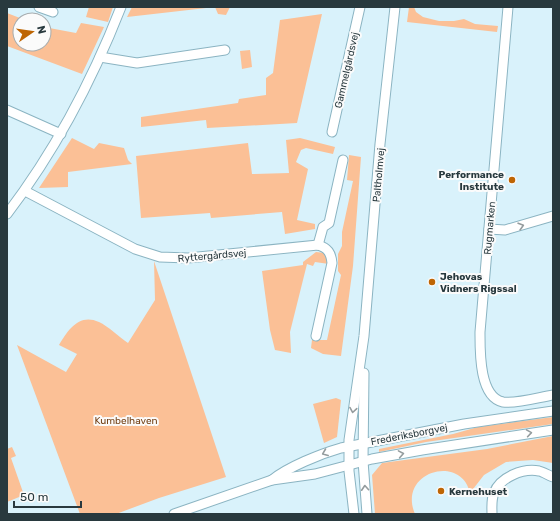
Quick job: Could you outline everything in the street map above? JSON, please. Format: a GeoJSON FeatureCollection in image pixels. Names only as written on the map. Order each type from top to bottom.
{"type":"FeatureCollection","features":[{"type":"Feature","properties":{"kind":"street"},"geometry":{"type":"LineString","coordinates":[[39,7],[53,12]]}},
{"type":"Feature","properties":{"kind":"street"},"geometry":{"type":"LineString","coordinates":[[7,214],[25,191],[61,134],[100,57],[121,7]]}},
{"type":"Feature","properties":{"kind":"street","name":"Gammelgårdsvej"},"geometry":{"type":"LineString","coordinates":[[332,132],[360,7]]}},
{"type":"Feature","properties":{"kind":"street","name":"Paltholmvej"},"geometry":{"type":"LineString","coordinates":[[354,514],[349,465],[349,436],[363,343],[380,144],[395,7]]}},
{"type":"Feature","properties":{"kind":"street","name":"Rugmarken"},"geometry":{"type":"LineString","coordinates":[[508,7],[480,332],[480,358],[485,381],[494,398],[503,402],[512,402],[553,395]]}},
{"type":"Feature","properties":{"kind":"street"},"geometry":{"type":"LineString","coordinates":[[100,57],[136,63],[225,50]]}},
{"type":"Feature","properties":{"kind":"street"},"geometry":{"type":"LineString","coordinates":[[7,110],[61,134]]}},
{"type":"Feature","properties":{"kind":"street"},"geometry":{"type":"LineString","coordinates":[[316,336],[332,263],[331,254],[326,248],[318,245],[323,227],[329,223],[343,160]]}},
{"type":"Feature","properties":{"kind":"street","name":"Ryttergårdsvej"},"geometry":{"type":"LineString","coordinates":[[25,191],[135,249],[160,257],[188,258],[318,245]]}},
{"type":"Feature","properties":{"kind":"street"},"geometry":{"type":"LineString","coordinates":[[489,229],[506,230],[553,216]]}},
{"type":"Feature","properties":{"kind":"street","name":"Paltholmvej"},"geometry":{"type":"LineString","coordinates":[[363,343],[362,443],[367,514]]}},
{"type":"Feature","properties":{"kind":"street","name":"Frederiksborgvej"},"geometry":{"type":"LineString","coordinates":[[272,480],[279,474],[328,452],[349,446],[464,424],[553,411]]}},
{"type":"Feature","properties":{"kind":"street","name":"Frederiksborgvej"},"geometry":{"type":"LineString","coordinates":[[174,514],[272,480],[315,474],[363,461],[422,450],[553,430]]}},
{"type":"Feature","properties":{"kind":"street"},"geometry":{"type":"LineString","coordinates":[[492,514],[494,491],[502,482],[512,475],[525,471],[539,471],[553,477]]}},
{"type":"Feature","properties":{"kind":"green space"},"geometry":{"type":"Polygon","coordinates":[[[89,7],[113,7],[108,22],[86,17],[89,7]]]}},
{"type":"Feature","properties":{"kind":"green space"},"geometry":{"type":"Polygon","coordinates":[[[132,7],[215,7],[127,17],[132,7]]]}},
{"type":"Feature","properties":{"kind":"green space"},"geometry":{"type":"Polygon","coordinates":[[[215,7],[230,7],[226,15],[218,14],[215,7]]]}},
{"type":"Feature","properties":{"kind":"green space"},"geometry":{"type":"Polygon","coordinates":[[[409,7],[414,7],[416,12],[423,17],[439,21],[464,19],[475,24],[498,26],[497,32],[407,22],[409,7]]]}},
{"type":"Feature","properties":{"kind":"green space"},"geometry":{"type":"Polygon","coordinates":[[[7,13],[12,15],[12,48],[7,46],[7,13]]]}},
{"type":"Feature","properties":{"kind":"green space"},"geometry":{"type":"Polygon","coordinates":[[[322,14],[297,123],[207,128],[206,120],[141,127],[141,117],[238,103],[239,99],[266,95],[266,78],[273,73],[280,20],[322,14]]]}},
{"type":"Feature","properties":{"kind":"green space"},"geometry":{"type":"Polygon","coordinates":[[[81,23],[104,27],[82,74],[23,52],[52,52],[52,28],[76,33],[81,23]]]}},
{"type":"Feature","properties":{"kind":"green space"},"geometry":{"type":"Polygon","coordinates":[[[250,50],[252,67],[242,69],[240,51],[250,50]]]}},
{"type":"Feature","properties":{"kind":"green space"},"geometry":{"type":"Polygon","coordinates":[[[72,138],[94,149],[99,143],[124,148],[128,160],[132,164],[68,172],[68,187],[39,188],[72,138]]]}},
{"type":"Feature","properties":{"kind":"green space"},"geometry":{"type":"Polygon","coordinates":[[[300,138],[335,147],[333,154],[306,148],[301,150],[296,162],[308,169],[297,220],[315,224],[315,229],[285,234],[282,212],[211,218],[210,213],[141,218],[136,156],[248,143],[252,174],[289,173],[286,140],[300,138]]]}},
{"type":"Feature","properties":{"kind":"green space"},"geometry":{"type":"Polygon","coordinates":[[[349,155],[361,157],[353,266],[341,356],[323,354],[311,348],[312,340],[327,340],[341,275],[338,271],[338,254],[342,246],[342,232],[353,181],[347,180],[349,155]]]}},
{"type":"Feature","properties":{"kind":"green space"},"geometry":{"type":"Polygon","coordinates":[[[316,252],[325,253],[329,264],[315,262],[313,266],[307,264],[290,332],[291,353],[275,350],[270,330],[262,271],[303,265],[303,262],[316,252]]]}},
{"type":"Feature","properties":{"kind":"green space","name":"Kumbelhaven"},"geometry":{"type":"Polygon","coordinates":[[[154,261],[226,477],[159,498],[116,514],[80,514],[17,345],[66,372],[77,354],[59,345],[70,329],[80,321],[92,320],[99,322],[128,343],[155,300],[154,261]]]}},
{"type":"Feature","properties":{"kind":"green space"},"geometry":{"type":"Polygon","coordinates":[[[336,398],[341,400],[337,437],[324,443],[313,404],[336,398]]]}},
{"type":"Feature","properties":{"kind":"green space"},"geometry":{"type":"Polygon","coordinates":[[[553,417],[553,424],[426,442],[379,452],[379,449],[453,434],[478,427],[553,417]]]}},
{"type":"Feature","properties":{"kind":"green space"},"geometry":{"type":"Polygon","coordinates":[[[553,436],[553,463],[533,460],[506,462],[484,475],[470,493],[464,481],[455,474],[444,471],[432,473],[422,478],[415,487],[412,499],[415,514],[375,514],[372,475],[382,463],[487,449],[553,436]]]}},
{"type":"Feature","properties":{"kind":"green space"},"geometry":{"type":"Polygon","coordinates":[[[12,447],[16,456],[11,458],[24,495],[7,502],[7,449],[12,447]]]}},
{"type":"Feature","properties":{"kind":"place","name":"Performance Institute"},"geometry":{"type":"Point","coordinates":[512,180]}},
{"type":"Feature","properties":{"kind":"place","name":"Jehovas Vidners Rigssal"},"geometry":{"type":"Point","coordinates":[432,282]}},
{"type":"Feature","properties":{"kind":"place","name":"Kernehuset"},"geometry":{"type":"Point","coordinates":[441,491]}}]}
